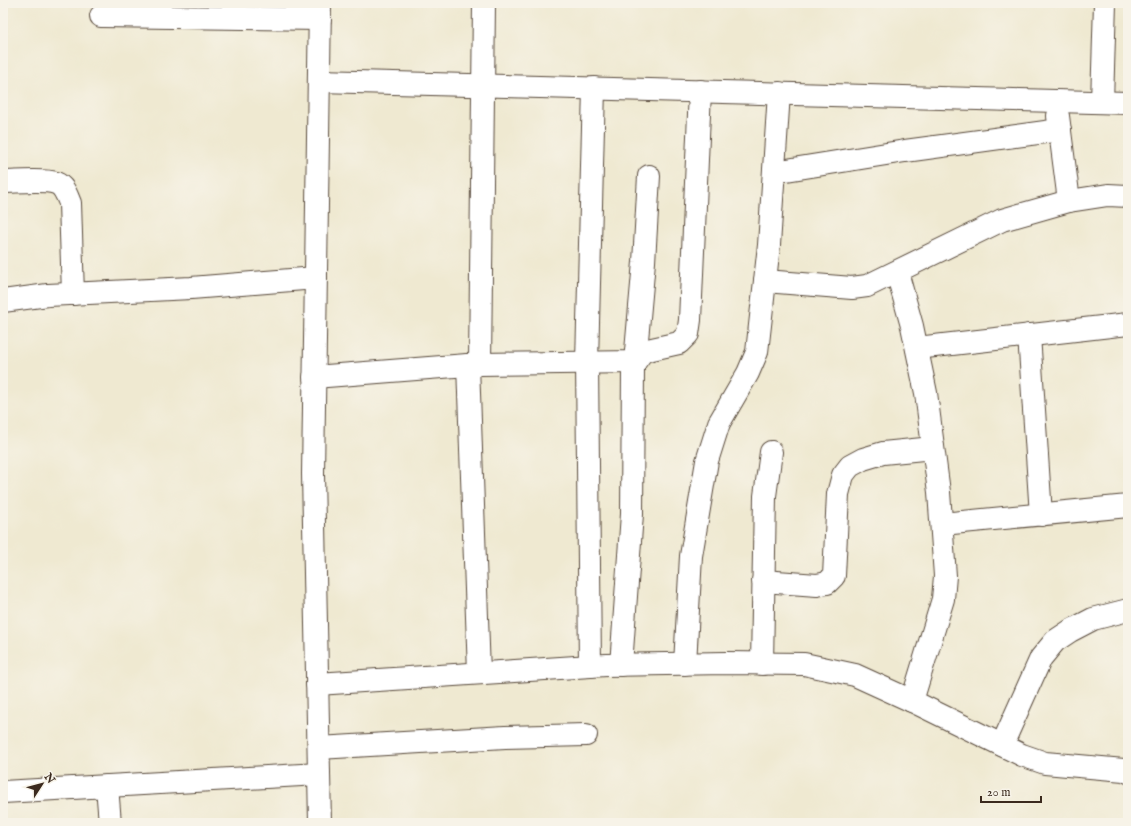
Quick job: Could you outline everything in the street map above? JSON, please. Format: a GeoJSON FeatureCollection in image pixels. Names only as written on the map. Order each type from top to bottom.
{"type":"FeatureCollection","features":[{"type":"Feature","properties":{"kind":"street"},"geometry":{"type":"LineString","coordinates":[[479,673],[474,365],[484,3]]}},
{"type":"Feature","properties":{"kind":"street"},"geometry":{"type":"LineString","coordinates":[[1102,102],[1105,3]]}},
{"type":"Feature","properties":{"kind":"street"},"geometry":{"type":"LineString","coordinates":[[101,16],[320,11],[313,474],[320,823]]}},
{"type":"Feature","properties":{"kind":"street"},"geometry":{"type":"LineString","coordinates":[[319,81],[1128,103]]}},
{"type":"Feature","properties":{"kind":"street"},"geometry":{"type":"LineString","coordinates":[[590,666],[587,362],[594,88]]}},
{"type":"Feature","properties":{"kind":"street"},"geometry":{"type":"LineString","coordinates":[[635,362],[643,351],[679,343],[688,334],[690,320],[700,91]]}},
{"type":"Feature","properties":{"kind":"street"},"geometry":{"type":"LineString","coordinates":[[685,664],[691,556],[706,461],[719,424],[748,373],[757,352],[765,281],[779,93]]}},
{"type":"Feature","properties":{"kind":"street"},"geometry":{"type":"LineString","coordinates":[[1057,101],[1068,201]]}},
{"type":"Feature","properties":{"kind":"street"},"geometry":{"type":"LineString","coordinates":[[774,172],[913,150],[1060,130]]}},
{"type":"Feature","properties":{"kind":"street"},"geometry":{"type":"LineString","coordinates":[[621,665],[632,514],[633,367],[635,362],[644,262],[649,176]]}},
{"type":"Feature","properties":{"kind":"street"},"geometry":{"type":"LineString","coordinates":[[3,182],[57,183],[65,190],[70,203],[73,294]]}},
{"type":"Feature","properties":{"kind":"street"},"geometry":{"type":"LineString","coordinates":[[765,281],[852,288],[867,286],[1002,220],[1068,201],[1108,195],[1128,196]]}},
{"type":"Feature","properties":{"kind":"street"},"geometry":{"type":"LineString","coordinates":[[897,272],[912,326],[926,394],[939,492],[945,576],[943,599],[912,701]]}},
{"type":"Feature","properties":{"kind":"street"},"geometry":{"type":"LineString","coordinates":[[3,301],[48,295],[191,288],[316,278]]}},
{"type":"Feature","properties":{"kind":"street"},"geometry":{"type":"LineString","coordinates":[[917,348],[1128,324]]}},
{"type":"Feature","properties":{"kind":"street"},"geometry":{"type":"LineString","coordinates":[[1029,335],[1041,516]]}},
{"type":"Feature","properties":{"kind":"street"},"geometry":{"type":"LineString","coordinates":[[314,377],[474,365],[635,362]]}},
{"type":"Feature","properties":{"kind":"street"},"geometry":{"type":"LineString","coordinates":[[763,581],[817,585],[827,583],[834,576],[838,494],[843,476],[850,466],[863,459],[883,453],[934,448]]}},
{"type":"Feature","properties":{"kind":"street"},"geometry":{"type":"LineString","coordinates":[[762,664],[765,496],[771,452]]}},
{"type":"Feature","properties":{"kind":"street"},"geometry":{"type":"LineString","coordinates":[[942,524],[1041,516],[1128,506]]}},
{"type":"Feature","properties":{"kind":"street"},"geometry":{"type":"LineString","coordinates":[[1002,745],[1041,658],[1055,641],[1070,631],[1093,620],[1128,610]]}},
{"type":"Feature","properties":{"kind":"street"},"geometry":{"type":"LineString","coordinates":[[318,684],[590,666],[804,664],[855,675],[1022,755],[1045,762],[1127,770]]}},
{"type":"Feature","properties":{"kind":"street"},"geometry":{"type":"LineString","coordinates":[[319,748],[505,737],[586,735]]}},
{"type":"Feature","properties":{"kind":"street"},"geometry":{"type":"LineString","coordinates":[[3,792],[319,774]]}},
{"type":"Feature","properties":{"kind":"street"},"geometry":{"type":"LineString","coordinates":[[107,786],[110,823]]}}]}
